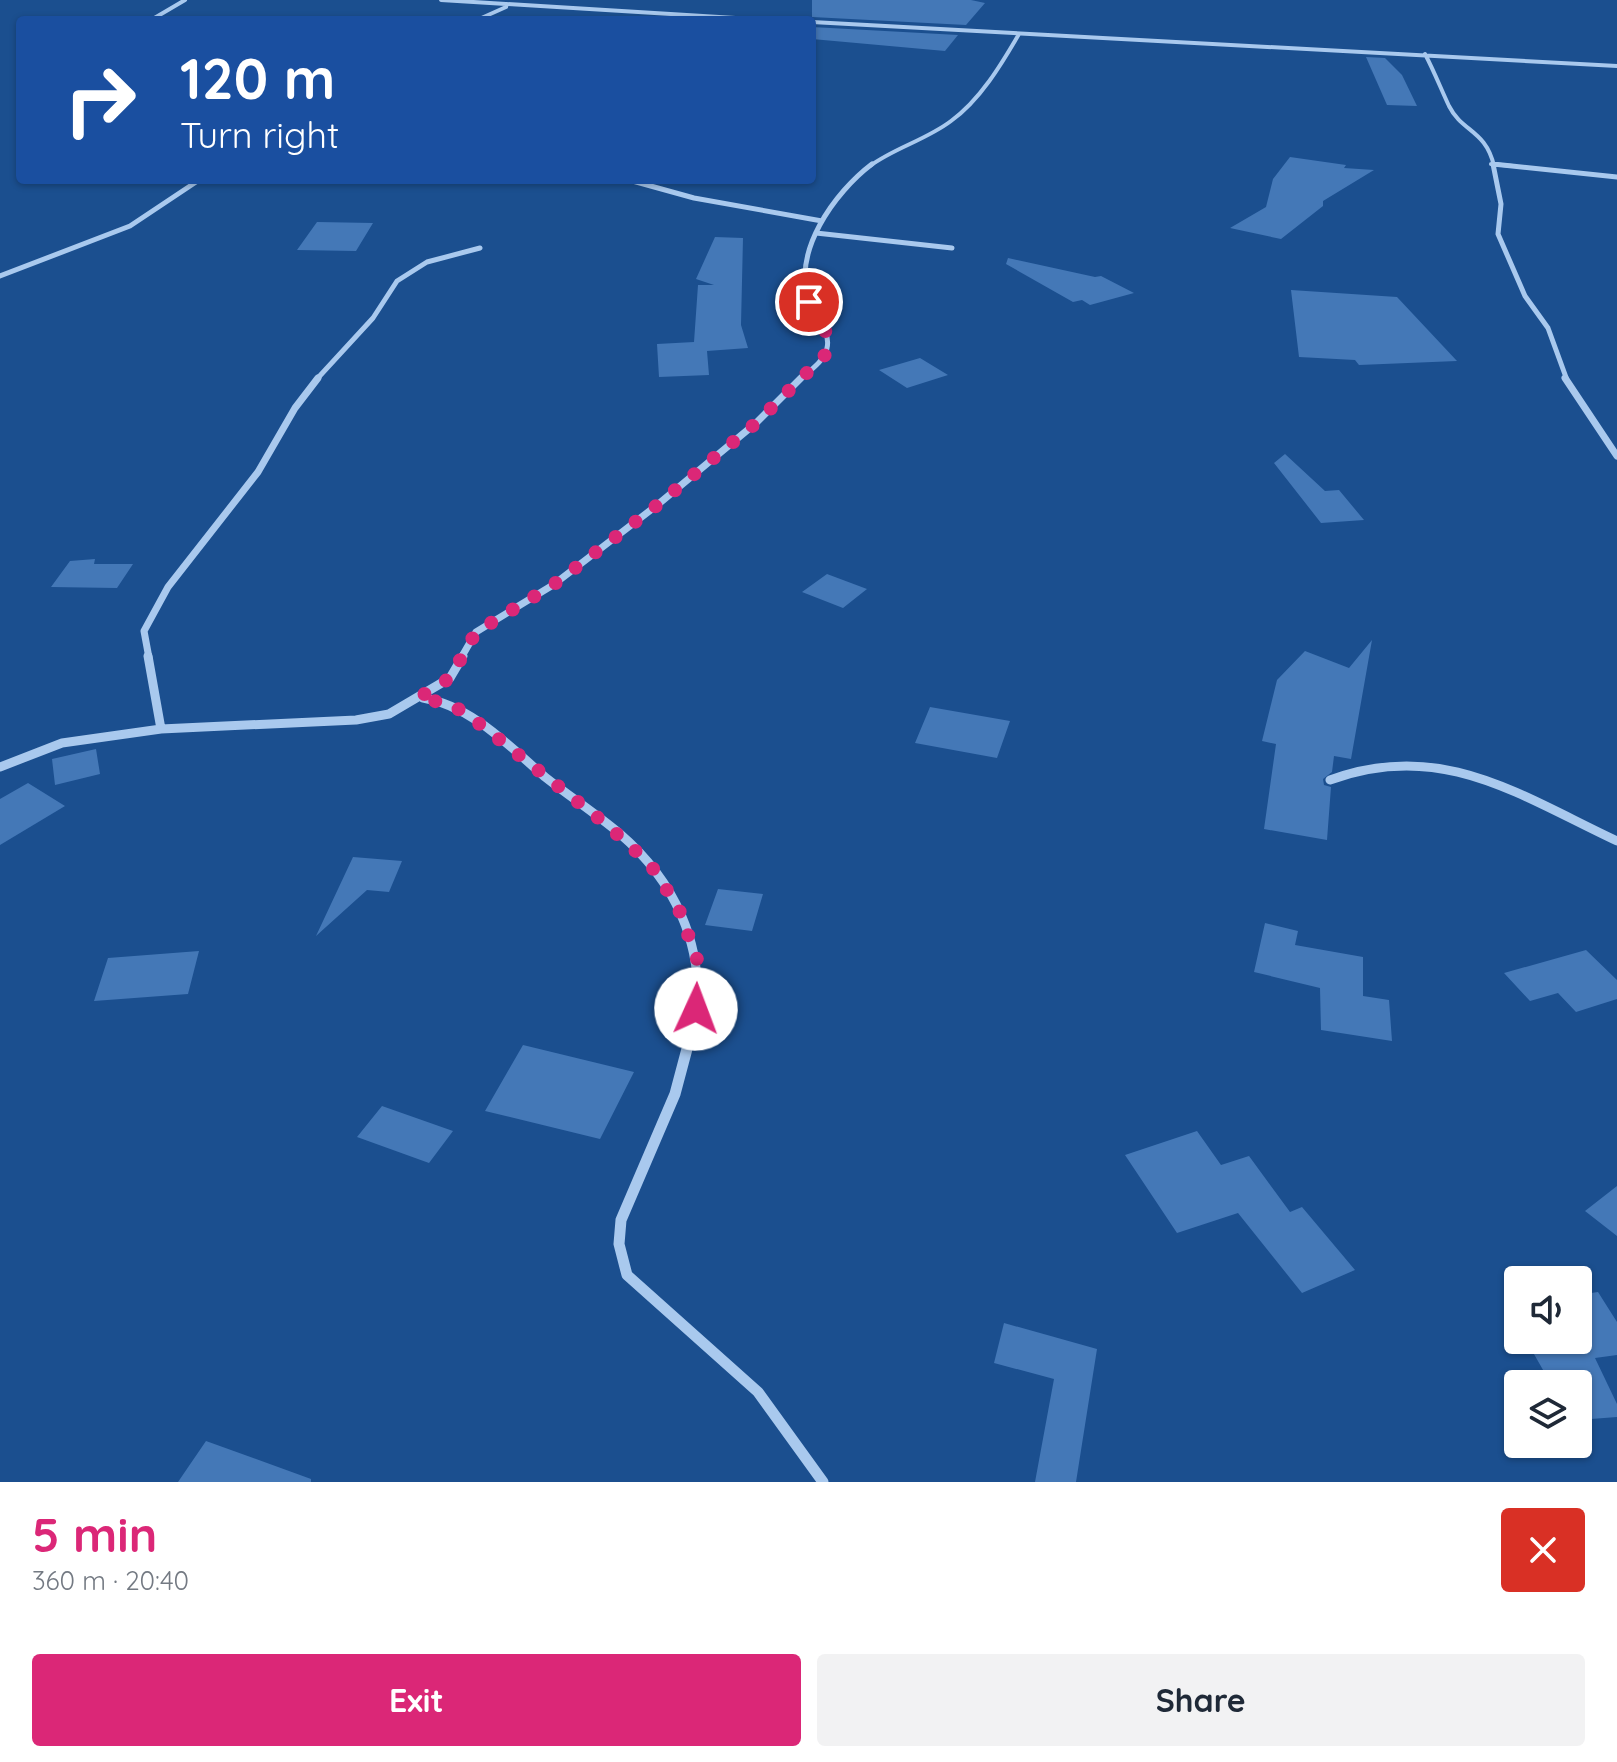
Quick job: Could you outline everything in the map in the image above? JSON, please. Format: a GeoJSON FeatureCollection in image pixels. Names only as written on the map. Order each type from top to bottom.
{"type":"FeatureCollection","features":[{"type":"Feature","properties":{"kind":"street"},"geometry":{"type":"LineString","coordinates":[[158,16],[185,0]]}},
{"type":"Feature","properties":{"kind":"street"},"geometry":{"type":"LineString","coordinates":[[441,0],[694,16]]}},
{"type":"Feature","properties":{"kind":"street"},"geometry":{"type":"LineString","coordinates":[[486,16],[510,6]]}},
{"type":"Feature","properties":{"kind":"street"},"geometry":{"type":"LineString","coordinates":[[816,22],[1617,66]]}},
{"type":"Feature","properties":{"kind":"street"},"geometry":{"type":"LineString","coordinates":[[0,767],[62,743],[161,729],[356,720],[389,714],[450,678],[476,632],[553,585],[656,506],[756,423],[825,355],[830,345],[827,333],[809,302],[806,284],[816,233],[822,221],[871,164],[954,118],[1009,52],[1019,34]]}},
{"type":"Feature","properties":{"kind":"street"},"geometry":{"type":"LineString","coordinates":[[1425,54],[1442,85],[1450,109],[1490,148],[1501,204],[1498,234],[1525,296],[1548,328],[1563,375],[1617,456]]}},
{"type":"Feature","properties":{"kind":"street"},"geometry":{"type":"LineString","coordinates":[[1491,164],[1617,177]]}},
{"type":"Feature","properties":{"kind":"street"},"geometry":{"type":"LineString","coordinates":[[0,276],[130,226],[193,184]]}},
{"type":"Feature","properties":{"kind":"street"},"geometry":{"type":"LineString","coordinates":[[643,184],[694,198],[822,221]]}},
{"type":"Feature","properties":{"kind":"street"},"geometry":{"type":"LineString","coordinates":[[816,233],[952,248]]}},
{"type":"Feature","properties":{"kind":"street"},"geometry":{"type":"LineString","coordinates":[[161,729],[144,631],[168,587],[189,556],[240,498],[295,408],[373,318],[397,281],[427,262],[480,248]]}},
{"type":"Feature","properties":{"kind":"street"},"geometry":{"type":"LineString","coordinates":[[418,698],[451,704],[607,825],[650,864],[678,907],[698,962],[695,1033],[617,1235],[618,1251],[627,1275],[758,1392],[823,1482]]}},
{"type":"Feature","properties":{"kind":"street"},"geometry":{"type":"LineString","coordinates":[[1330,780],[1367,767],[1445,767],[1480,778],[1617,841]]}},
{"type":"Feature","properties":{"kind":"building"},"geometry":{"type":"Polygon","coordinates":[[[812,0],[971,0],[985,3],[966,25],[812,16],[812,0]]]}},
{"type":"Feature","properties":{"kind":"building"},"geometry":{"type":"Polygon","coordinates":[[[816,27],[958,35],[945,51],[816,39],[816,27]]]}},
{"type":"Feature","properties":{"kind":"building"},"geometry":{"type":"Polygon","coordinates":[[[1366,57],[1385,58],[1402,75],[1417,106],[1387,105],[1366,57]]]}},
{"type":"Feature","properties":{"kind":"building"},"geometry":{"type":"Polygon","coordinates":[[[1290,157],[1346,165],[1344,168],[1374,170],[1323,201],[1323,206],[1281,239],[1230,228],[1266,207],[1273,179],[1290,157]]]}},
{"type":"Feature","properties":{"kind":"building"},"geometry":{"type":"Polygon","coordinates":[[[317,222],[373,223],[356,251],[297,250],[317,222]]]}},
{"type":"Feature","properties":{"kind":"building"},"geometry":{"type":"Polygon","coordinates":[[[715,237],[743,238],[741,325],[748,348],[707,351],[709,375],[659,377],[657,344],[694,342],[698,285],[714,285],[696,279],[715,237]]]}},
{"type":"Feature","properties":{"kind":"building"},"geometry":{"type":"Polygon","coordinates":[[[1008,258],[1101,276],[1134,293],[1090,305],[1082,300],[1073,302],[1006,264],[1008,258]]]}},
{"type":"Feature","properties":{"kind":"building"},"geometry":{"type":"Polygon","coordinates":[[[1291,290],[1397,297],[1457,361],[1359,365],[1355,360],[1299,357],[1291,290]]]}},
{"type":"Feature","properties":{"kind":"building"},"geometry":{"type":"Polygon","coordinates":[[[920,358],[948,375],[907,388],[879,370],[920,358]]]}},
{"type":"Feature","properties":{"kind":"building"},"geometry":{"type":"Polygon","coordinates":[[[1285,454],[1325,491],[1339,490],[1364,520],[1321,523],[1274,463],[1285,454]]]}},
{"type":"Feature","properties":{"kind":"building"},"geometry":{"type":"Polygon","coordinates":[[[95,559],[94,564],[133,564],[117,588],[51,587],[70,561],[95,559]]]}},
{"type":"Feature","properties":{"kind":"building"},"geometry":{"type":"Polygon","coordinates":[[[827,574],[867,589],[843,608],[802,592],[827,574]]]}},
{"type":"Feature","properties":{"kind":"building"},"geometry":{"type":"Polygon","coordinates":[[[1372,640],[1351,759],[1334,756],[1332,772],[1323,779],[1324,785],[1331,787],[1327,840],[1264,829],[1276,744],[1262,741],[1277,680],[1305,651],[1349,668],[1372,640]]]}},
{"type":"Feature","properties":{"kind":"building"},"geometry":{"type":"Polygon","coordinates":[[[930,707],[1010,721],[997,758],[915,743],[930,707]]]}},
{"type":"Feature","properties":{"kind":"building"},"geometry":{"type":"Polygon","coordinates":[[[96,749],[100,774],[55,785],[52,759],[96,749]]]}},
{"type":"Feature","properties":{"kind":"building"},"geometry":{"type":"Polygon","coordinates":[[[28,783],[65,806],[0,845],[0,799],[28,783]]]}},
{"type":"Feature","properties":{"kind":"building"},"geometry":{"type":"Polygon","coordinates":[[[353,857],[402,861],[389,892],[367,890],[316,936],[353,857]]]}},
{"type":"Feature","properties":{"kind":"building"},"geometry":{"type":"Polygon","coordinates":[[[718,889],[763,894],[752,931],[705,925],[718,889]]]}},
{"type":"Feature","properties":{"kind":"building"},"geometry":{"type":"Polygon","coordinates":[[[1265,923],[1298,931],[1295,945],[1363,957],[1363,996],[1389,1000],[1392,1041],[1321,1030],[1320,988],[1254,972],[1265,923]]]}},
{"type":"Feature","properties":{"kind":"building"},"geometry":{"type":"Polygon","coordinates":[[[1586,950],[1617,980],[1617,999],[1576,1012],[1558,993],[1530,1001],[1504,973],[1586,950]]]}},
{"type":"Feature","properties":{"kind":"building"},"geometry":{"type":"Polygon","coordinates":[[[199,951],[188,994],[94,1001],[108,958],[199,951]]]}},
{"type":"Feature","properties":{"kind":"building"},"geometry":{"type":"Polygon","coordinates":[[[523,1045],[634,1072],[600,1139],[485,1111],[523,1045]]]}},
{"type":"Feature","properties":{"kind":"building"},"geometry":{"type":"Polygon","coordinates":[[[382,1106],[453,1131],[429,1163],[357,1137],[382,1106]]]}},
{"type":"Feature","properties":{"kind":"building"},"geometry":{"type":"Polygon","coordinates":[[[1197,1131],[1221,1165],[1249,1156],[1290,1212],[1302,1207],[1355,1270],[1302,1293],[1238,1213],[1177,1233],[1125,1155],[1197,1131]]]}},
{"type":"Feature","properties":{"kind":"building"},"geometry":{"type":"Polygon","coordinates":[[[1617,1186],[1617,1236],[1585,1211],[1617,1186]]]}},
{"type":"Feature","properties":{"kind":"building"},"geometry":{"type":"Polygon","coordinates":[[[1598,1292],[1617,1322],[1617,1355],[1595,1358],[1617,1404],[1617,1417],[1592,1419],[1592,1370],[1543,1370],[1534,1354],[1592,1354],[1592,1293],[1598,1292]]]}},
{"type":"Feature","properties":{"kind":"building"},"geometry":{"type":"Polygon","coordinates":[[[1004,1323],[1097,1349],[1076,1482],[1035,1482],[1054,1379],[994,1363],[1004,1323]]]}},
{"type":"Feature","properties":{"kind":"building"},"geometry":{"type":"Polygon","coordinates":[[[206,1441],[311,1479],[311,1482],[178,1482],[206,1441]]]}},
{"type":"Feature","properties":{"kind":"route"},"geometry":{"type":"LineString","coordinates":[[696,1009],[698,962],[678,907],[650,864],[607,825],[481,725],[451,704],[418,698],[450,678],[476,632],[591,558],[756,423],[825,355],[830,345],[827,333],[809,302]]}}]}
